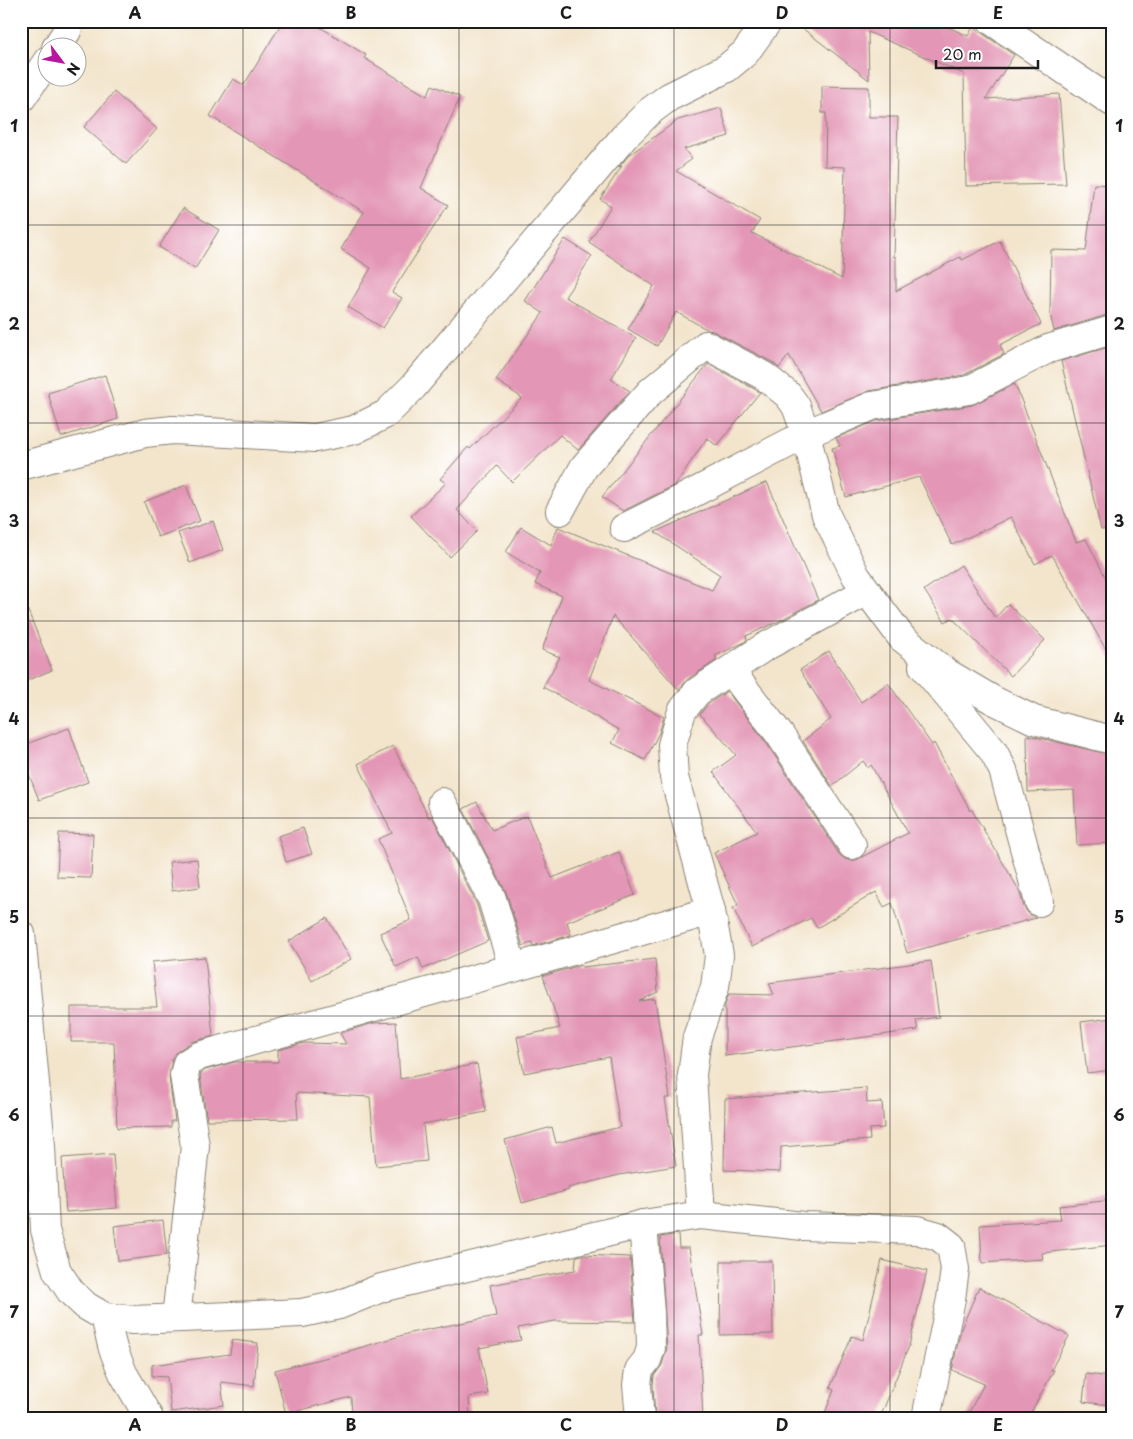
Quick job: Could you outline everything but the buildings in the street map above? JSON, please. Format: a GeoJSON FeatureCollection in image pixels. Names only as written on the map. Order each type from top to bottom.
{"type":"FeatureCollection","features":[{"type":"Feature","properties":{"kind":"street"},"geometry":{"type":"LineString","coordinates":[[62,38],[70,21]]}},
{"type":"Feature","properties":{"kind":"street"},"geometry":{"type":"LineString","coordinates":[[21,466],[145,433],[173,430],[315,438],[354,430],[386,414],[413,387],[624,137],[649,112],[670,97],[727,68],[745,53],[768,21]]}},
{"type":"Feature","properties":{"kind":"street"},"geometry":{"type":"LineString","coordinates":[[992,21],[1112,102]]}},
{"type":"Feature","properties":{"kind":"street"},"geometry":{"type":"LineString","coordinates":[[21,98],[38,74]]}},
{"type":"Feature","properties":{"kind":"street"},"geometry":{"type":"LineString","coordinates":[[624,528],[678,502],[806,434],[872,406],[969,390],[1048,349],[1112,330]]}},
{"type":"Feature","properties":{"kind":"street"},"geometry":{"type":"LineString","coordinates":[[560,511],[584,468],[650,392],[706,345],[764,376],[788,395],[796,406],[806,434],[826,514],[856,576],[902,638],[993,751],[1003,770],[1039,902]]}},
{"type":"Feature","properties":{"kind":"street"},"geometry":{"type":"LineString","coordinates":[[701,1215],[692,1075],[697,1037],[715,987],[719,955],[711,910],[674,777],[672,745],[682,711],[697,692],[764,648],[867,591]]}},
{"type":"Feature","properties":{"kind":"street"},"geometry":{"type":"LineString","coordinates":[[902,638],[947,673],[993,700],[1034,720],[1112,740]]}},
{"type":"Feature","properties":{"kind":"street"},"geometry":{"type":"LineString","coordinates":[[730,670],[780,735],[852,845]]}},
{"type":"Feature","properties":{"kind":"street"},"geometry":{"type":"LineString","coordinates":[[442,802],[492,899],[513,968]]}},
{"type":"Feature","properties":{"kind":"street"},"geometry":{"type":"LineString","coordinates":[[176,1318],[195,1146],[184,1076],[187,1063],[199,1056],[711,910]]}},
{"type":"Feature","properties":{"kind":"street"},"geometry":{"type":"LineString","coordinates":[[21,935],[41,1146],[45,1230],[57,1271],[71,1292],[86,1306],[105,1317],[133,1320],[302,1313],[339,1306],[381,1288],[643,1224],[701,1215],[802,1226],[917,1230],[938,1236],[951,1246],[955,1269],[951,1299],[926,1418]]}},
{"type":"Feature","properties":{"kind":"street"},"geometry":{"type":"LineString","coordinates":[[640,1418],[637,1385],[640,1370],[647,1360],[651,1348],[643,1224]]}},
{"type":"Feature","properties":{"kind":"street"},"geometry":{"type":"LineString","coordinates":[[105,1317],[113,1350],[123,1373],[150,1418]]}}]}
